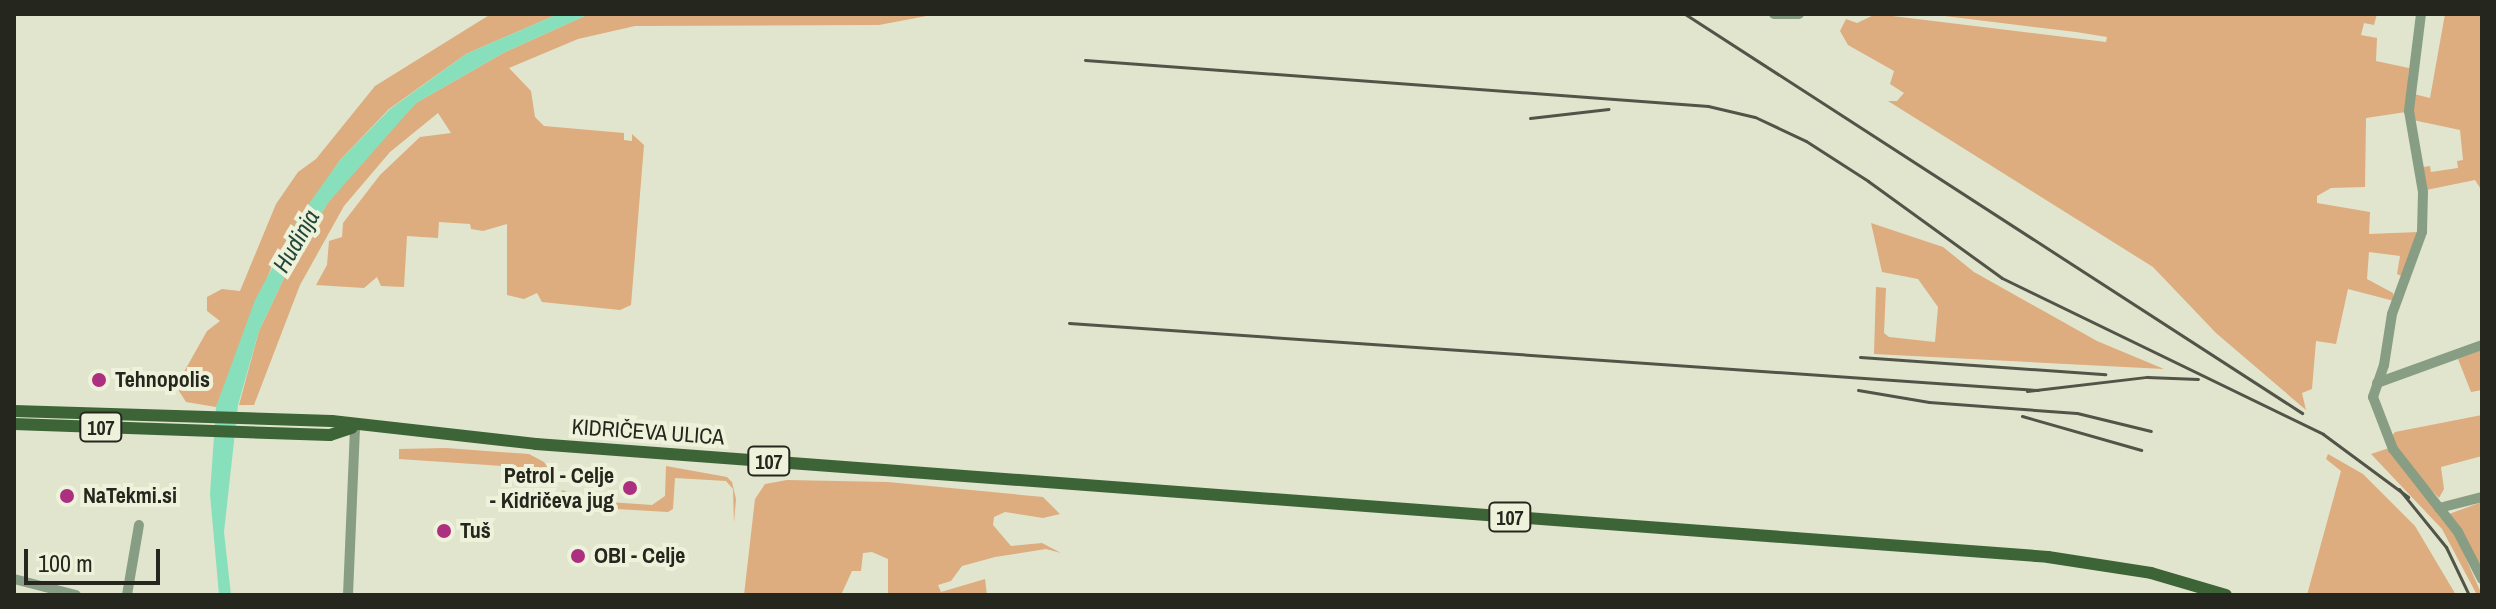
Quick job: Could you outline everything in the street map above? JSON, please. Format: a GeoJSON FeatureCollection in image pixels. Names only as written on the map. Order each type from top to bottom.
{"type":"FeatureCollection","features":[{"type":"Feature","properties":{"kind":"main road","name":"KIDRIČEVA ULICA"},"geometry":{"type":"LineString","coordinates":[[14,411],[251,418],[2048,557],[2151,573],[2226,595]]}},
{"type":"Feature","properties":{"kind":"main road","name":"KIDRIČEVA ULICA"},"geometry":{"type":"LineString","coordinates":[[14,424],[330,435],[355,427]]}},
{"type":"Feature","properties":{"kind":"street"},"geometry":{"type":"LineString","coordinates":[[1774,14],[1799,14]]}},
{"type":"Feature","properties":{"kind":"street"},"geometry":{"type":"LineString","coordinates":[[2421,14],[2409,111],[2423,192],[2422,232],[2392,314],[2373,397],[2393,449],[2439,508],[2482,579]]}},
{"type":"Feature","properties":{"kind":"street"},"geometry":{"type":"LineString","coordinates":[[2377,383],[2482,345]]}},
{"type":"Feature","properties":{"kind":"street"},"geometry":{"type":"LineString","coordinates":[[348,595],[355,427]]}},
{"type":"Feature","properties":{"kind":"street"},"geometry":{"type":"LineString","coordinates":[[2439,508],[2482,497]]}},
{"type":"Feature","properties":{"kind":"street"},"geometry":{"type":"LineString","coordinates":[[127,595],[139,525]]}},
{"type":"Feature","properties":{"kind":"street"},"geometry":{"type":"LineString","coordinates":[[14,579],[76,595]]}},
{"type":"Feature","properties":{"kind":"shaded area"},"geometry":{"type":"Polygon","coordinates":[[[491,14],[558,14],[466,54],[389,109],[340,160],[275,258],[216,407],[186,402],[179,391],[180,379],[207,331],[220,321],[207,311],[207,297],[222,289],[240,291],[276,204],[298,172],[316,159],[375,86],[491,14]]]}},
{"type":"Feature","properties":{"kind":"shaded area"},"geometry":{"type":"Polygon","coordinates":[[[589,14],[937,14],[879,25],[635,26],[578,39],[509,68],[531,91],[535,117],[544,126],[624,133],[624,140],[632,141],[632,134],[644,145],[631,305],[620,310],[542,302],[537,293],[524,299],[507,295],[507,224],[483,231],[471,229],[470,224],[439,222],[438,238],[407,236],[404,287],[381,286],[377,277],[364,288],[316,285],[327,265],[329,241],[342,237],[343,223],[380,175],[420,137],[451,133],[438,113],[390,152],[344,206],[300,285],[254,405],[239,405],[259,331],[286,274],[327,204],[360,163],[416,103],[505,52],[589,14]]]}},
{"type":"Feature","properties":{"kind":"shaded area"},"geometry":{"type":"Polygon","coordinates":[[[1876,14],[2106,42],[2107,37],[2076,32],[1928,14],[2377,14],[2374,25],[2364,23],[2361,35],[2377,38],[2376,61],[2409,68],[2406,112],[2366,118],[2365,187],[2331,188],[2317,196],[2317,203],[2370,212],[2369,234],[2419,232],[2404,277],[2397,274],[2400,256],[2369,252],[2367,279],[2393,293],[2394,301],[2348,289],[2336,344],[2316,341],[2312,389],[2302,393],[2306,410],[2216,333],[2153,267],[1888,101],[1897,101],[1904,93],[1890,84],[1894,71],[1848,45],[1840,31],[1846,19],[1857,23],[1876,14]]]}},
{"type":"Feature","properties":{"kind":"shaded area"},"geometry":{"type":"Polygon","coordinates":[[[2445,14],[2482,14],[2482,191],[2475,180],[2426,190],[2423,167],[2430,166],[2431,172],[2458,168],[2457,161],[2463,160],[2460,130],[2413,120],[2414,94],[2430,98],[2445,14]]]}},
{"type":"Feature","properties":{"kind":"shaded area"},"geometry":{"type":"Polygon","coordinates":[[[1871,223],[1943,247],[1974,272],[2097,341],[2164,369],[1874,354],[1876,287],[1886,288],[1884,333],[1889,337],[1935,342],[1938,307],[1918,279],[1882,272],[1871,223]]]}},
{"type":"Feature","properties":{"kind":"shaded area"},"geometry":{"type":"Polygon","coordinates":[[[2482,350],[2482,390],[2471,392],[2458,359],[2482,350]]]}},
{"type":"Feature","properties":{"kind":"shaded area"},"geometry":{"type":"Polygon","coordinates":[[[2482,415],[2482,456],[2441,467],[2444,489],[2439,498],[2405,462],[2391,437],[2395,432],[2482,415]]]}},
{"type":"Feature","properties":{"kind":"shaded area"},"geometry":{"type":"Polygon","coordinates":[[[446,448],[529,454],[544,462],[557,482],[550,485],[532,468],[399,459],[399,449],[446,448]]]}},
{"type":"Feature","properties":{"kind":"shaded area"},"geometry":{"type":"Polygon","coordinates":[[[2389,448],[2455,534],[2482,595],[2477,595],[2442,529],[2371,454],[2389,448]]]}},
{"type":"Feature","properties":{"kind":"shaded area"},"geometry":{"type":"Polygon","coordinates":[[[2328,454],[2363,474],[2415,526],[2456,595],[2307,595],[2341,471],[2326,459],[2328,454]]]}},
{"type":"Feature","properties":{"kind":"shaded area"},"geometry":{"type":"Polygon","coordinates":[[[666,466],[727,477],[732,482],[736,499],[734,523],[733,489],[726,481],[675,478],[673,509],[668,512],[565,506],[558,495],[563,490],[581,500],[652,505],[665,496],[666,466]]]}},
{"type":"Feature","properties":{"kind":"shaded area"},"geometry":{"type":"Polygon","coordinates":[[[787,480],[888,482],[1043,497],[1060,514],[1043,518],[1005,512],[994,517],[993,525],[1011,546],[1042,543],[1061,553],[1046,549],[995,557],[962,566],[951,581],[938,585],[941,592],[985,579],[987,595],[888,595],[888,559],[872,552],[863,553],[861,571],[852,571],[841,595],[744,595],[755,499],[765,484],[787,480]]]}},
{"type":"Feature","properties":{"kind":"shaded area"},"geometry":{"type":"Polygon","coordinates":[[[2482,502],[2482,570],[2449,514],[2482,502]]]}},
{"type":"Feature","properties":{"kind":"water","name":"Hudinja"},"geometry":{"type":"Polygon","coordinates":[[[558,14],[589,14],[505,52],[416,103],[327,204],[286,274],[259,331],[238,405],[224,532],[231,595],[219,595],[210,494],[216,407],[255,300],[298,219],[340,160],[390,109],[466,54],[558,14]]]}},
{"type":"Feature","properties":{"kind":"railway"},"geometry":{"type":"LineString","coordinates":[[1685,14],[2302,413]]}},
{"type":"Feature","properties":{"kind":"railway"},"geometry":{"type":"LineString","coordinates":[[1085,60],[1708,106],[1755,117],[1806,141],[1868,181],[2002,278],[2323,434],[2408,497]]}},
{"type":"Feature","properties":{"kind":"railway"},"geometry":{"type":"LineString","coordinates":[[1530,118],[1608,109]]}},
{"type":"Feature","properties":{"kind":"railway"},"geometry":{"type":"LineString","coordinates":[[1069,323],[2038,390]]}},
{"type":"Feature","properties":{"kind":"railway"},"geometry":{"type":"LineString","coordinates":[[1860,357],[2105,374]]}},
{"type":"Feature","properties":{"kind":"railway"},"geometry":{"type":"LineString","coordinates":[[2027,391],[2147,377],[2198,379]]}},
{"type":"Feature","properties":{"kind":"railway"},"geometry":{"type":"LineString","coordinates":[[1858,390],[1929,402],[2077,413],[2151,431]]}},
{"type":"Feature","properties":{"kind":"railway"},"geometry":{"type":"LineString","coordinates":[[2022,416],[2141,450]]}},
{"type":"Feature","properties":{"kind":"railway"},"geometry":{"type":"LineString","coordinates":[[2399,489],[2446,547],[2469,595]]}},
{"type":"Feature","properties":{"kind":"place","name":"Tehnopolis"},"geometry":{"type":"Point","coordinates":[99,380]}},
{"type":"Feature","properties":{"kind":"place","name":"Petrol - Celje - Kidričeva jug"},"geometry":{"type":"Point","coordinates":[630,488]}},
{"type":"Feature","properties":{"kind":"place","name":"NaTekmi.si"},"geometry":{"type":"Point","coordinates":[67,496]}},
{"type":"Feature","properties":{"kind":"place","name":"Tuš"},"geometry":{"type":"Point","coordinates":[444,531]}},
{"type":"Feature","properties":{"kind":"place","name":"OBI - Celje"},"geometry":{"type":"Point","coordinates":[578,556]}}]}
